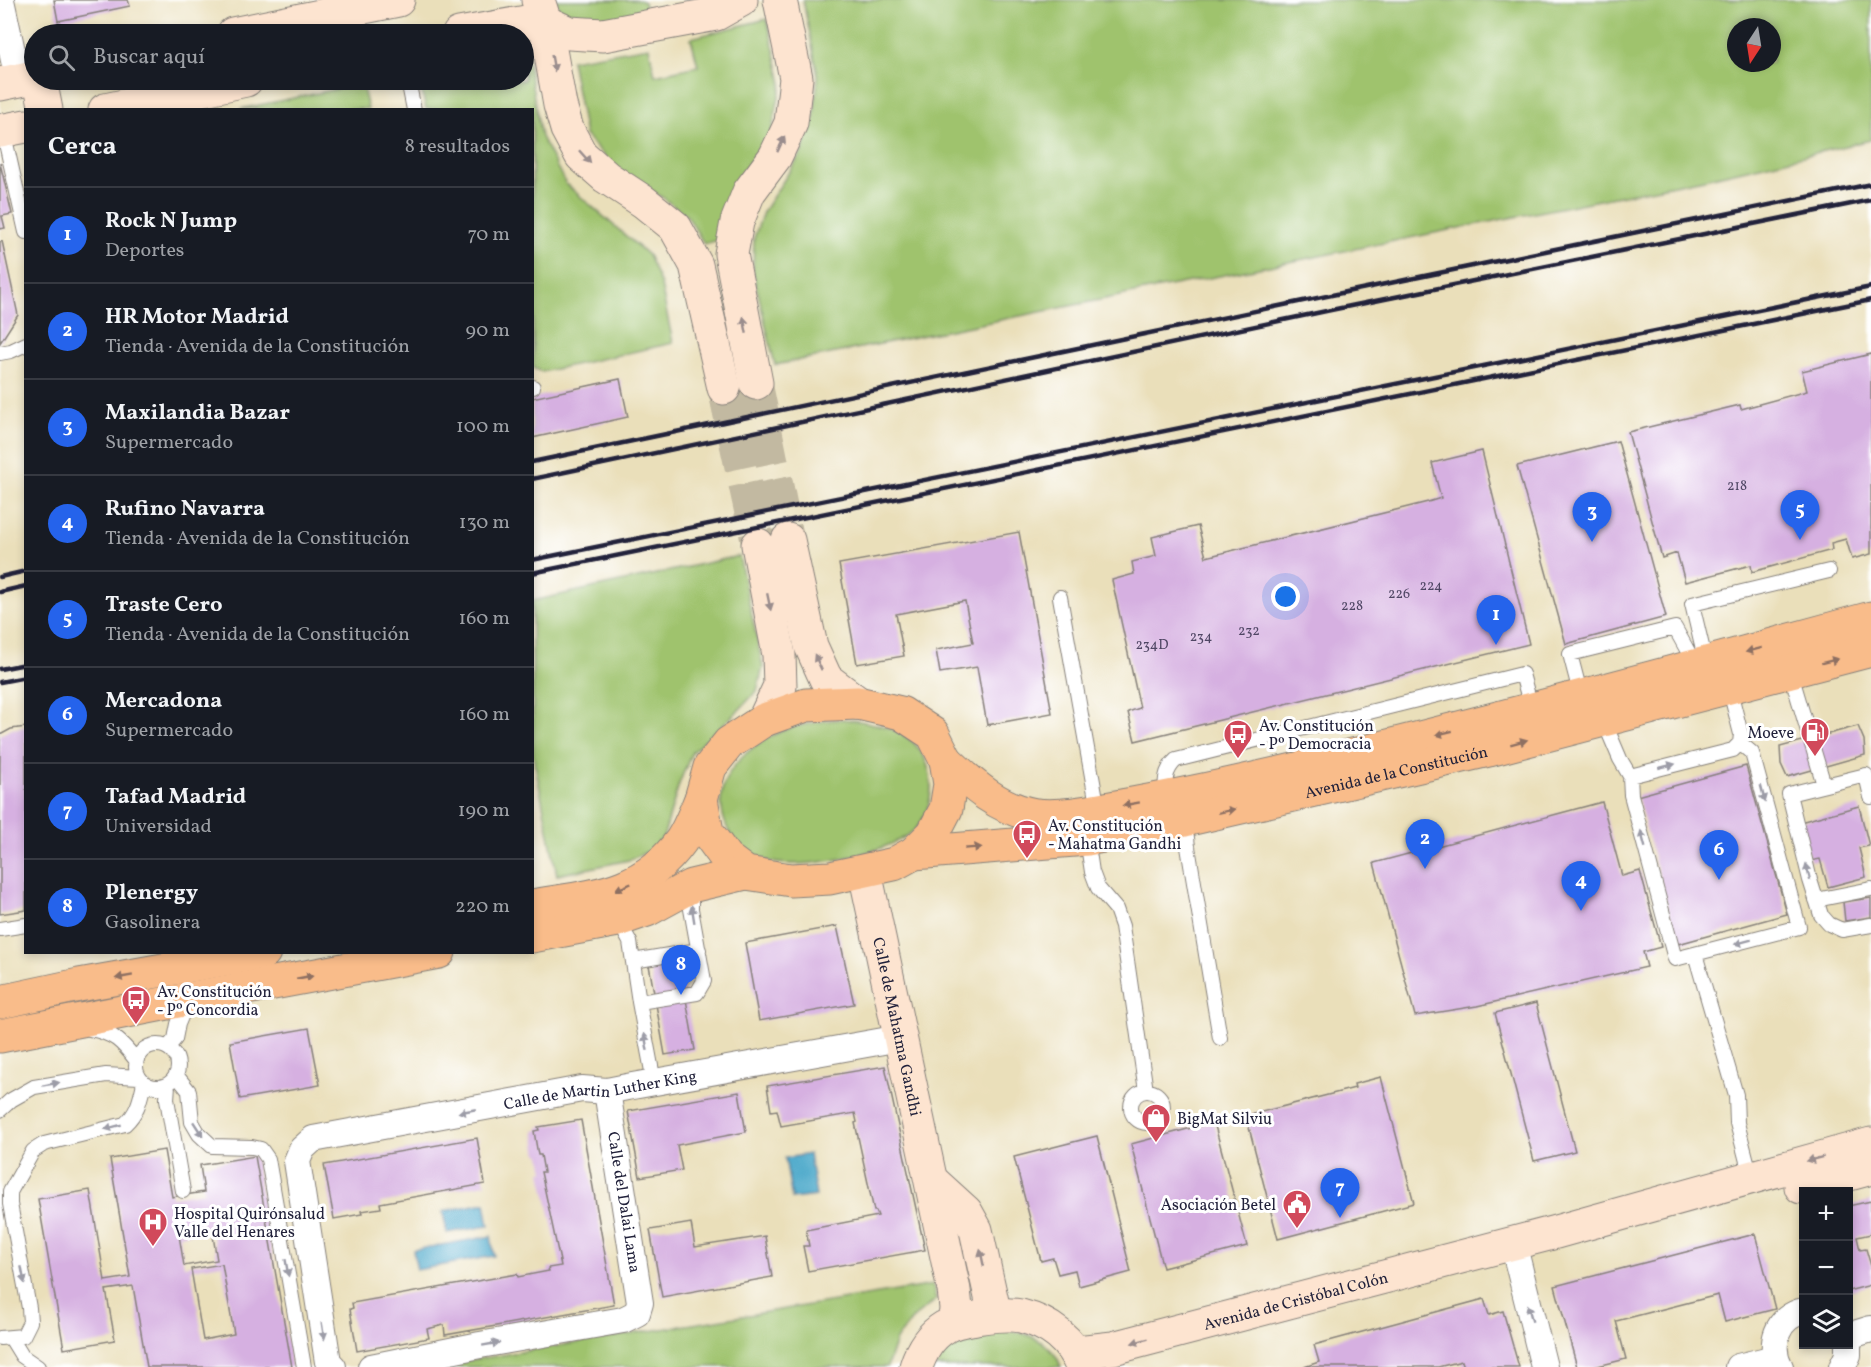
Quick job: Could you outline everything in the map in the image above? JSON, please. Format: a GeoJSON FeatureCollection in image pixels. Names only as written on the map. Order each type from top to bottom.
{"type":"FeatureCollection","features":[{"type":"Feature","properties":{"kind":"main road","name":"Avenida de la Constitución"},"geometry":{"type":"LineString","coordinates":[[914,854],[1176,809],[1489,750],[1701,664],[1871,618]]}},
{"type":"Feature","properties":{"kind":"main road","name":"Avenida de la Constitución"},"geometry":{"type":"LineString","coordinates":[[1176,809],[1243,782],[1532,710],[1592,708],[1729,687],[1871,650]]}},
{"type":"Feature","properties":{"kind":"main road"},"geometry":{"type":"LineString","coordinates":[[534,906],[614,891],[642,879],[666,860],[682,839],[701,799],[711,767],[729,743],[764,720],[806,705],[858,703],[901,713],[933,735],[946,760],[950,784],[946,809],[933,834],[914,854],[894,864],[830,878],[791,880],[746,873],[691,886],[647,910],[618,920],[534,936]]}},
{"type":"Feature","properties":{"kind":"main road","name":"Avenida de la Constitución"},"geometry":{"type":"LineString","coordinates":[[946,760],[967,780],[1011,808],[1036,815],[1068,814],[1092,824]]}},
{"type":"Feature","properties":{"kind":"main road"},"geometry":{"type":"LineString","coordinates":[[701,799],[707,831],[726,858],[746,873]]}},
{"type":"Feature","properties":{"kind":"main road"},"geometry":{"type":"LineString","coordinates":[[0,1002],[79,985],[154,964],[246,954]]}},
{"type":"Feature","properties":{"kind":"main road"},"geometry":{"type":"LineString","coordinates":[[0,1045],[31,1030],[428,954]]}},
{"type":"Feature","properties":{"kind":"street"},"geometry":{"type":"LineString","coordinates":[[1,0],[20,81]]}},
{"type":"Feature","properties":{"kind":"street"},"geometry":{"type":"LineString","coordinates":[[282,24],[398,0]]}},
{"type":"Feature","properties":{"kind":"street"},"geometry":{"type":"LineString","coordinates":[[500,24],[542,14],[569,33],[603,35],[716,14],[741,0]]}},
{"type":"Feature","properties":{"kind":"street"},"geometry":{"type":"LineString","coordinates":[[756,383],[731,254],[737,222],[749,192],[775,157],[791,123],[796,78],[780,0]]}},
{"type":"Feature","properties":{"kind":"street"},"geometry":{"type":"LineString","coordinates":[[542,14],[560,105],[567,129],[581,155],[606,177],[644,202],[675,227],[696,265],[724,388]]}},
{"type":"Feature","properties":{"kind":"street"},"geometry":{"type":"LineString","coordinates":[[42,90],[46,108]]}},
{"type":"Feature","properties":{"kind":"street"},"geometry":{"type":"LineString","coordinates":[[114,108],[199,90]]}},
{"type":"Feature","properties":{"kind":"street"},"geometry":{"type":"LineString","coordinates":[[764,720],[780,686],[773,542],[811,646],[826,679],[858,703]]}},
{"type":"Feature","properties":{"kind":"street","name":"Calle de Mahatma Gandhi"},"geometry":{"type":"LineString","coordinates":[[865,872],[954,1290],[957,1308],[955,1322]]}},
{"type":"Feature","properties":{"kind":"street","name":"Calle de Martin Luther King"},"geometry":{"type":"LineString","coordinates":[[333,1367],[328,1362],[297,1161],[302,1149],[313,1139],[582,1089],[607,1091],[900,1038]]}},
{"type":"Feature","properties":{"kind":"street","name":"Calle del Dalai Lama"},"geometry":{"type":"LineString","coordinates":[[371,1367],[623,1320],[637,1313],[640,1303],[607,1091]]}},
{"type":"Feature","properties":{"kind":"street","name":"Avenida de Cristóbal Colón"},"geometry":{"type":"LineString","coordinates":[[1127,1367],[1515,1251],[1751,1176],[1871,1144]]}},
{"type":"Feature","properties":{"kind":"street","name":"Avenida de Cristóbal Colón"},"geometry":{"type":"LineString","coordinates":[[1079,1360],[1113,1348],[1871,1168]]}},
{"type":"Feature","properties":{"kind":"street"},"geometry":{"type":"LineString","coordinates":[[932,1181],[966,1212],[976,1230],[995,1315]]}},
{"type":"Feature","properties":{"kind":"street"},"geometry":{"type":"LineString","coordinates":[[1515,1251],[1544,1367]]}},
{"type":"Feature","properties":{"kind":"street"},"geometry":{"type":"LineString","coordinates":[[1738,1367],[1777,1362],[1775,1338],[1784,1322],[1799,1312]]}},
{"type":"Feature","properties":{"kind":"street"},"geometry":{"type":"LineString","coordinates":[[916,1367],[927,1342],[944,1328],[955,1322],[995,1315],[1020,1316],[1043,1324],[1062,1336],[1079,1360]]}},
{"type":"Feature","properties":{"kind":"street"},"geometry":{"type":"LineString","coordinates":[[1853,1334],[1871,1329]]}},
{"type":"Feature","properties":{"kind":"street"},"geometry":{"type":"LineString","coordinates":[[1842,1367],[1848,1355],[1848,1349]]}},
{"type":"Feature","properties":{"kind":"lane"},"geometry":{"type":"LineString","coordinates":[[410,90],[414,108]]}},
{"type":"Feature","properties":{"kind":"lane"},"geometry":{"type":"LineString","coordinates":[[7,126],[24,221]]}},
{"type":"Feature","properties":{"kind":"lane"},"geometry":{"type":"LineString","coordinates":[[0,353],[24,345]]}},
{"type":"Feature","properties":{"kind":"lane"},"geometry":{"type":"LineString","coordinates":[[1701,664],[1692,604],[1829,571]]}},
{"type":"Feature","properties":{"kind":"lane"},"geometry":{"type":"LineString","coordinates":[[1060,597],[1092,824],[1092,872],[1098,888],[1116,909],[1122,926],[1146,1091]]}},
{"type":"Feature","properties":{"kind":"lane"},"geometry":{"type":"LineString","coordinates":[[1701,664],[1675,628],[1570,654],[1592,708],[1630,776],[1631,795],[1675,959],[1798,927],[1772,844],[1752,753],[1740,743]]}},
{"type":"Feature","properties":{"kind":"lane"},"geometry":{"type":"LineString","coordinates":[[1790,671],[1824,785]]}},
{"type":"Feature","properties":{"kind":"lane"},"geometry":{"type":"LineString","coordinates":[[1630,776],[1733,750],[1740,743],[1742,734],[1729,687]]}},
{"type":"Feature","properties":{"kind":"lane"},"geometry":{"type":"LineString","coordinates":[[1871,796],[1866,775],[1789,794],[1821,915],[1829,924],[1842,930],[1871,925]]}},
{"type":"Feature","properties":{"kind":"lane"},"geometry":{"type":"LineString","coordinates":[[1176,809],[1188,847],[1220,1038]]}},
{"type":"Feature","properties":{"kind":"lane"},"geometry":{"type":"LineString","coordinates":[[639,1002],[697,993],[704,981],[691,909],[691,886]]}},
{"type":"Feature","properties":{"kind":"lane"},"geometry":{"type":"LineString","coordinates":[[1816,900],[1871,889]]}},
{"type":"Feature","properties":{"kind":"lane"},"geometry":{"type":"LineString","coordinates":[[618,920],[630,942],[654,1082]]}},
{"type":"Feature","properties":{"kind":"lane"},"geometry":{"type":"LineString","coordinates":[[0,929],[24,926]]}},
{"type":"Feature","properties":{"kind":"lane"},"geometry":{"type":"LineString","coordinates":[[633,961],[699,950]]}},
{"type":"Feature","properties":{"kind":"lane"},"geometry":{"type":"LineString","coordinates":[[1695,954],[1736,1095],[1737,1123],[1751,1176]]}},
{"type":"Feature","properties":{"kind":"lane"},"geometry":{"type":"LineString","coordinates":[[168,1047],[175,1040],[181,1013],[188,999]]}},
{"type":"Feature","properties":{"kind":"lane"},"geometry":{"type":"LineString","coordinates":[[31,1030],[105,1032],[117,1039],[136,1060]]}},
{"type":"Feature","properties":{"kind":"lane"},"geometry":{"type":"LineString","coordinates":[[5,1338],[23,1336],[30,1322],[10,1204],[10,1192],[33,1151],[44,1144],[125,1124],[140,1104],[141,1080],[136,1068],[136,1060],[146,1048],[161,1044],[176,1055],[179,1065],[167,1099],[183,1191]]}},
{"type":"Feature","properties":{"kind":"lane"},"geometry":{"type":"LineString","coordinates":[[0,1110],[11,1100],[34,1087],[106,1075],[141,1080],[155,1088],[172,1081]]}},
{"type":"Feature","properties":{"kind":"lane"},"geometry":{"type":"LineString","coordinates":[[172,1081],[189,1091],[192,1122],[199,1134],[212,1146],[261,1149],[268,1159],[304,1367]]}},
{"type":"Feature","properties":{"kind":"lane"},"geometry":{"type":"LineString","coordinates":[[5,1338],[22,1356],[38,1367]]}},
{"type":"Feature","properties":{"kind":"green space"},"geometry":{"type":"Polygon","coordinates":[[[555,0],[640,0],[644,2],[647,15],[602,24],[567,16],[559,9],[555,0]]]}},
{"type":"Feature","properties":{"kind":"green space"},"geometry":{"type":"Polygon","coordinates":[[[803,0],[1871,0],[1871,140],[1704,179],[775,365],[753,272],[754,238],[763,212],[802,152],[814,117],[818,76],[803,0]]]}},
{"type":"Feature","properties":{"kind":"green space"},"geometry":{"type":"Polygon","coordinates":[[[767,19],[782,83],[771,134],[750,161],[727,207],[719,240],[704,244],[688,217],[662,197],[618,171],[585,135],[571,60],[649,47],[655,75],[698,66],[691,38],[767,19]]]}},
{"type":"Feature","properties":{"kind":"green space"},"geometry":{"type":"Polygon","coordinates":[[[333,90],[363,90],[368,108],[245,108],[333,90]]]}},
{"type":"Feature","properties":{"kind":"green space"},"geometry":{"type":"Polygon","coordinates":[[[421,90],[533,90],[541,137],[566,184],[648,255],[661,285],[673,343],[542,372],[534,368],[534,108],[426,108],[421,90]]]}},
{"type":"Feature","properties":{"kind":"green space"},"geometry":{"type":"Polygon","coordinates":[[[739,556],[763,667],[757,691],[692,752],[679,784],[663,838],[649,851],[629,860],[557,875],[534,760],[534,601],[739,556]]]}},
{"type":"Feature","properties":{"kind":"green space"},"geometry":{"type":"Polygon","coordinates":[[[842,719],[890,728],[914,743],[923,755],[929,770],[931,788],[930,800],[920,823],[900,840],[883,847],[820,862],[782,864],[768,861],[743,848],[731,836],[727,828],[721,797],[729,773],[737,762],[757,745],[780,732],[810,723],[842,719]]]}},
{"type":"Feature","properties":{"kind":"green space"},"geometry":{"type":"Polygon","coordinates":[[[933,1285],[936,1300],[914,1317],[896,1340],[887,1367],[428,1367],[933,1285]]]}},
{"type":"Feature","properties":{"kind":"green space"},"geometry":{"type":"Polygon","coordinates":[[[996,1331],[1018,1332],[1034,1338],[1051,1350],[1061,1367],[935,1367],[939,1359],[952,1346],[969,1338],[996,1331]]]}},
{"type":"Feature","properties":{"kind":"water"},"geometry":{"type":"Polygon","coordinates":[[[809,1154],[816,1196],[792,1199],[785,1158],[809,1154]]]}},
{"type":"Feature","properties":{"kind":"water"},"geometry":{"type":"Polygon","coordinates":[[[485,1203],[489,1226],[447,1233],[443,1211],[485,1203]]]}},
{"type":"Feature","properties":{"kind":"water"},"geometry":{"type":"Polygon","coordinates":[[[491,1236],[494,1256],[417,1270],[413,1250],[491,1236]]]}},
{"type":"Feature","properties":{"kind":"building"},"geometry":{"type":"Polygon","coordinates":[[[54,0],[128,0],[130,6],[58,21],[54,0]]]}},
{"type":"Feature","properties":{"kind":"building"},"geometry":{"type":"Polygon","coordinates":[[[0,163],[12,214],[2,216],[5,228],[0,229],[0,163]]]}},
{"type":"Feature","properties":{"kind":"building"},"geometry":{"type":"Polygon","coordinates":[[[2,241],[18,315],[0,343],[0,242],[2,241]]]}},
{"type":"Feature","properties":{"kind":"building"},"geometry":{"type":"Polygon","coordinates":[[[1871,354],[1871,554],[1852,559],[1846,539],[1831,543],[1832,550],[1752,572],[1751,565],[1685,582],[1677,553],[1662,558],[1628,432],[1740,405],[1741,409],[1807,391],[1802,371],[1871,354]]]}},
{"type":"Feature","properties":{"kind":"building"},"geometry":{"type":"Polygon","coordinates":[[[620,379],[628,417],[534,438],[534,398],[620,379]]]}},
{"type":"Feature","properties":{"kind":"building"},"geometry":{"type":"Polygon","coordinates":[[[1618,441],[1666,617],[1566,644],[1517,466],[1618,441]]]}},
{"type":"Feature","properties":{"kind":"building"},"geometry":{"type":"Polygon","coordinates":[[[1482,451],[1529,644],[1135,741],[1128,712],[1140,708],[1112,580],[1134,574],[1132,562],[1156,556],[1152,537],[1198,526],[1206,557],[1428,502],[1441,498],[1432,463],[1482,451]]]}},
{"type":"Feature","properties":{"kind":"building"},"geometry":{"type":"Polygon","coordinates":[[[1019,532],[1052,713],[987,725],[977,667],[940,673],[936,650],[973,643],[965,601],[896,614],[904,656],[857,664],[839,564],[1019,532]]]}},
{"type":"Feature","properties":{"kind":"building"},"geometry":{"type":"Polygon","coordinates":[[[1858,726],[1864,740],[1865,755],[1787,777],[1781,764],[1780,747],[1858,726]]]}},
{"type":"Feature","properties":{"kind":"building"},"geometry":{"type":"Polygon","coordinates":[[[24,727],[24,910],[0,914],[0,735],[11,729],[24,727]]]}},
{"type":"Feature","properties":{"kind":"building"},"geometry":{"type":"Polygon","coordinates":[[[1746,766],[1787,914],[1678,944],[1637,796],[1746,766]]]}},
{"type":"Feature","properties":{"kind":"building"},"geometry":{"type":"Polygon","coordinates":[[[1602,802],[1622,876],[1640,871],[1661,947],[1643,952],[1647,967],[1477,1006],[1415,1016],[1374,863],[1602,802]]]}},
{"type":"Feature","properties":{"kind":"building"},"geometry":{"type":"Polygon","coordinates":[[[1859,806],[1869,846],[1859,848],[1866,877],[1828,887],[1820,859],[1810,861],[1800,822],[1859,806]]]}},
{"type":"Feature","properties":{"kind":"building"},"geometry":{"type":"Polygon","coordinates":[[[1871,898],[1871,917],[1845,921],[1843,902],[1871,898]]]}},
{"type":"Feature","properties":{"kind":"building"},"geometry":{"type":"Polygon","coordinates":[[[837,926],[854,1004],[759,1021],[745,943],[837,926]]]}},
{"type":"Feature","properties":{"kind":"building"},"geometry":{"type":"Polygon","coordinates":[[[679,960],[695,1050],[665,1055],[649,965],[679,960]]]}},
{"type":"Feature","properties":{"kind":"building"},"geometry":{"type":"Polygon","coordinates":[[[1536,1003],[1575,1151],[1534,1161],[1495,1013],[1536,1003]]]}},
{"type":"Feature","properties":{"kind":"building"},"geometry":{"type":"Polygon","coordinates":[[[309,1028],[320,1085],[240,1099],[230,1042],[309,1028]]]}},
{"type":"Feature","properties":{"kind":"building"},"geometry":{"type":"Polygon","coordinates":[[[885,1066],[925,1250],[808,1271],[803,1246],[809,1246],[806,1230],[878,1216],[874,1211],[855,1123],[857,1122],[855,1113],[781,1126],[777,1110],[771,1111],[767,1086],[885,1066]]]}},
{"type":"Feature","properties":{"kind":"building"},"geometry":{"type":"Polygon","coordinates":[[[1381,1077],[1414,1203],[1278,1239],[1246,1116],[1355,1088],[1354,1084],[1381,1077]]]}},
{"type":"Feature","properties":{"kind":"building"},"geometry":{"type":"Polygon","coordinates":[[[739,1092],[746,1132],[677,1145],[682,1170],[640,1177],[628,1111],[739,1092]]]}},
{"type":"Feature","properties":{"kind":"building"},"geometry":{"type":"Polygon","coordinates":[[[581,1120],[614,1305],[445,1335],[444,1325],[427,1329],[429,1338],[357,1351],[350,1309],[353,1308],[352,1303],[517,1274],[518,1277],[549,1271],[548,1268],[561,1266],[541,1172],[544,1172],[541,1155],[538,1155],[534,1131],[539,1130],[538,1127],[581,1120]]]}},
{"type":"Feature","properties":{"kind":"building"},"geometry":{"type":"Polygon","coordinates":[[[1214,1122],[1247,1246],[1163,1268],[1131,1144],[1214,1122]]]}},
{"type":"Feature","properties":{"kind":"building"},"geometry":{"type":"Polygon","coordinates":[[[1097,1136],[1131,1272],[1079,1286],[1075,1270],[1058,1274],[1053,1258],[1041,1261],[1014,1157],[1097,1136]]]}},
{"type":"Feature","properties":{"kind":"building"},"geometry":{"type":"Polygon","coordinates":[[[477,1138],[485,1184],[380,1203],[381,1208],[334,1219],[324,1165],[477,1138]]]}},
{"type":"Feature","properties":{"kind":"building","name":"Hospital Quirónsalud Valle del Henares"},"geometry":{"type":"Polygon","coordinates":[[[164,1150],[172,1197],[204,1192],[200,1165],[255,1156],[292,1367],[147,1367],[133,1286],[106,1290],[115,1340],[64,1349],[38,1199],[90,1190],[105,1281],[130,1277],[110,1159],[164,1150]],[[212,1230],[179,1235],[184,1266],[217,1260],[212,1230]],[[222,1264],[191,1269],[203,1340],[234,1334],[222,1264]]]}},
{"type":"Feature","properties":{"kind":"building"},"geometry":{"type":"Polygon","coordinates":[[[1871,1201],[1871,1234],[1857,1237],[1860,1250],[1866,1249],[1871,1266],[1871,1285],[1853,1290],[1853,1241],[1853,1205],[1871,1201]]]}},
{"type":"Feature","properties":{"kind":"building"},"geometry":{"type":"Polygon","coordinates":[[[691,1223],[695,1247],[765,1236],[772,1277],[662,1297],[650,1230],[691,1223]]]}},
{"type":"Feature","properties":{"kind":"building"},"geometry":{"type":"Polygon","coordinates":[[[1755,1234],[1775,1309],[1725,1322],[1718,1295],[1616,1321],[1626,1359],[1594,1367],[1577,1367],[1555,1286],[1755,1234]]]}},
{"type":"Feature","properties":{"kind":"building"},"geometry":{"type":"Polygon","coordinates":[[[1484,1299],[1489,1315],[1503,1311],[1519,1367],[1464,1367],[1462,1361],[1438,1367],[1304,1367],[1319,1362],[1314,1345],[1484,1299]]]}},
{"type":"Feature","properties":{"kind":"tunnel"},"geometry":{"type":"LineString","coordinates":[[756,383],[788,540]]}},
{"type":"Feature","properties":{"kind":"tunnel"},"geometry":{"type":"LineString","coordinates":[[724,388],[758,545]]}},
{"type":"Feature","properties":{"kind":"railway"},"geometry":{"type":"LineString","coordinates":[[534,462],[1871,184]]}},
{"type":"Feature","properties":{"kind":"railway"},"geometry":{"type":"LineString","coordinates":[[534,479],[1331,310],[1871,200]]}},
{"type":"Feature","properties":{"kind":"railway"},"geometry":{"type":"LineString","coordinates":[[534,560],[1871,287]]}},
{"type":"Feature","properties":{"kind":"railway"},"geometry":{"type":"LineString","coordinates":[[534,573],[1871,300]]}},
{"type":"Feature","properties":{"kind":"railway"},"geometry":{"type":"LineString","coordinates":[[0,577],[24,571]]}},
{"type":"Feature","properties":{"kind":"railway"},"geometry":{"type":"LineString","coordinates":[[0,592],[24,586]]}},
{"type":"Feature","properties":{"kind":"railway"},"geometry":{"type":"LineString","coordinates":[[0,669],[24,664]]}},
{"type":"Feature","properties":{"kind":"railway"},"geometry":{"type":"LineString","coordinates":[[0,682],[24,677]]}},
{"type":"Feature","properties":{"kind":"place","name":"Traste Cero"},"geometry":{"type":"Point","coordinates":[1800,540]}},
{"type":"Feature","properties":{"kind":"place","name":"Maxilandia Bazar"},"geometry":{"type":"Point","coordinates":[1592,542]}},
{"type":"Feature","properties":{"kind":"place","name":"Rock N Jump"},"geometry":{"type":"Point","coordinates":[1496,645]}},
{"type":"Feature","properties":{"kind":"place","name":"Moeve"},"geometry":{"type":"Point","coordinates":[1815,758]}},
{"type":"Feature","properties":{"kind":"place","name":"Av. Constitución - Pº Democracia"},"geometry":{"type":"Point","coordinates":[1238,760]}},
{"type":"Feature","properties":{"kind":"place","name":"Av. Constitución - Mahatma Gandhi"},"geometry":{"type":"Point","coordinates":[1027,860]}},
{"type":"Feature","properties":{"kind":"place","name":"HR Motor Madrid"},"geometry":{"type":"Point","coordinates":[1425,869]}},
{"type":"Feature","properties":{"kind":"place","name":"Mercadona"},"geometry":{"type":"Point","coordinates":[1719,880]}},
{"type":"Feature","properties":{"kind":"place","name":"Rufino Navarra"},"geometry":{"type":"Point","coordinates":[1581,911]}},
{"type":"Feature","properties":{"kind":"place","name":"Plenergy"},"geometry":{"type":"Point","coordinates":[681,995]}},
{"type":"Feature","properties":{"kind":"place","name":"Av. Constitución - Pº Concordia"},"geometry":{"type":"Point","coordinates":[136,1026]}},
{"type":"Feature","properties":{"kind":"place","name":"BigMat Silviu"},"geometry":{"type":"Point","coordinates":[1156,1144]}},
{"type":"Feature","properties":{"kind":"place","name":"Tafad Madrid"},"geometry":{"type":"Point","coordinates":[1340,1218]}},
{"type":"Feature","properties":{"kind":"place","name":"Asociación Betel"},"geometry":{"type":"Point","coordinates":[1297,1230]}},
{"type":"Feature","properties":{"kind":"place","name":"Hospital Quirónsalud Valle del Henares"},"geometry":{"type":"Point","coordinates":[153,1248]}}]}
